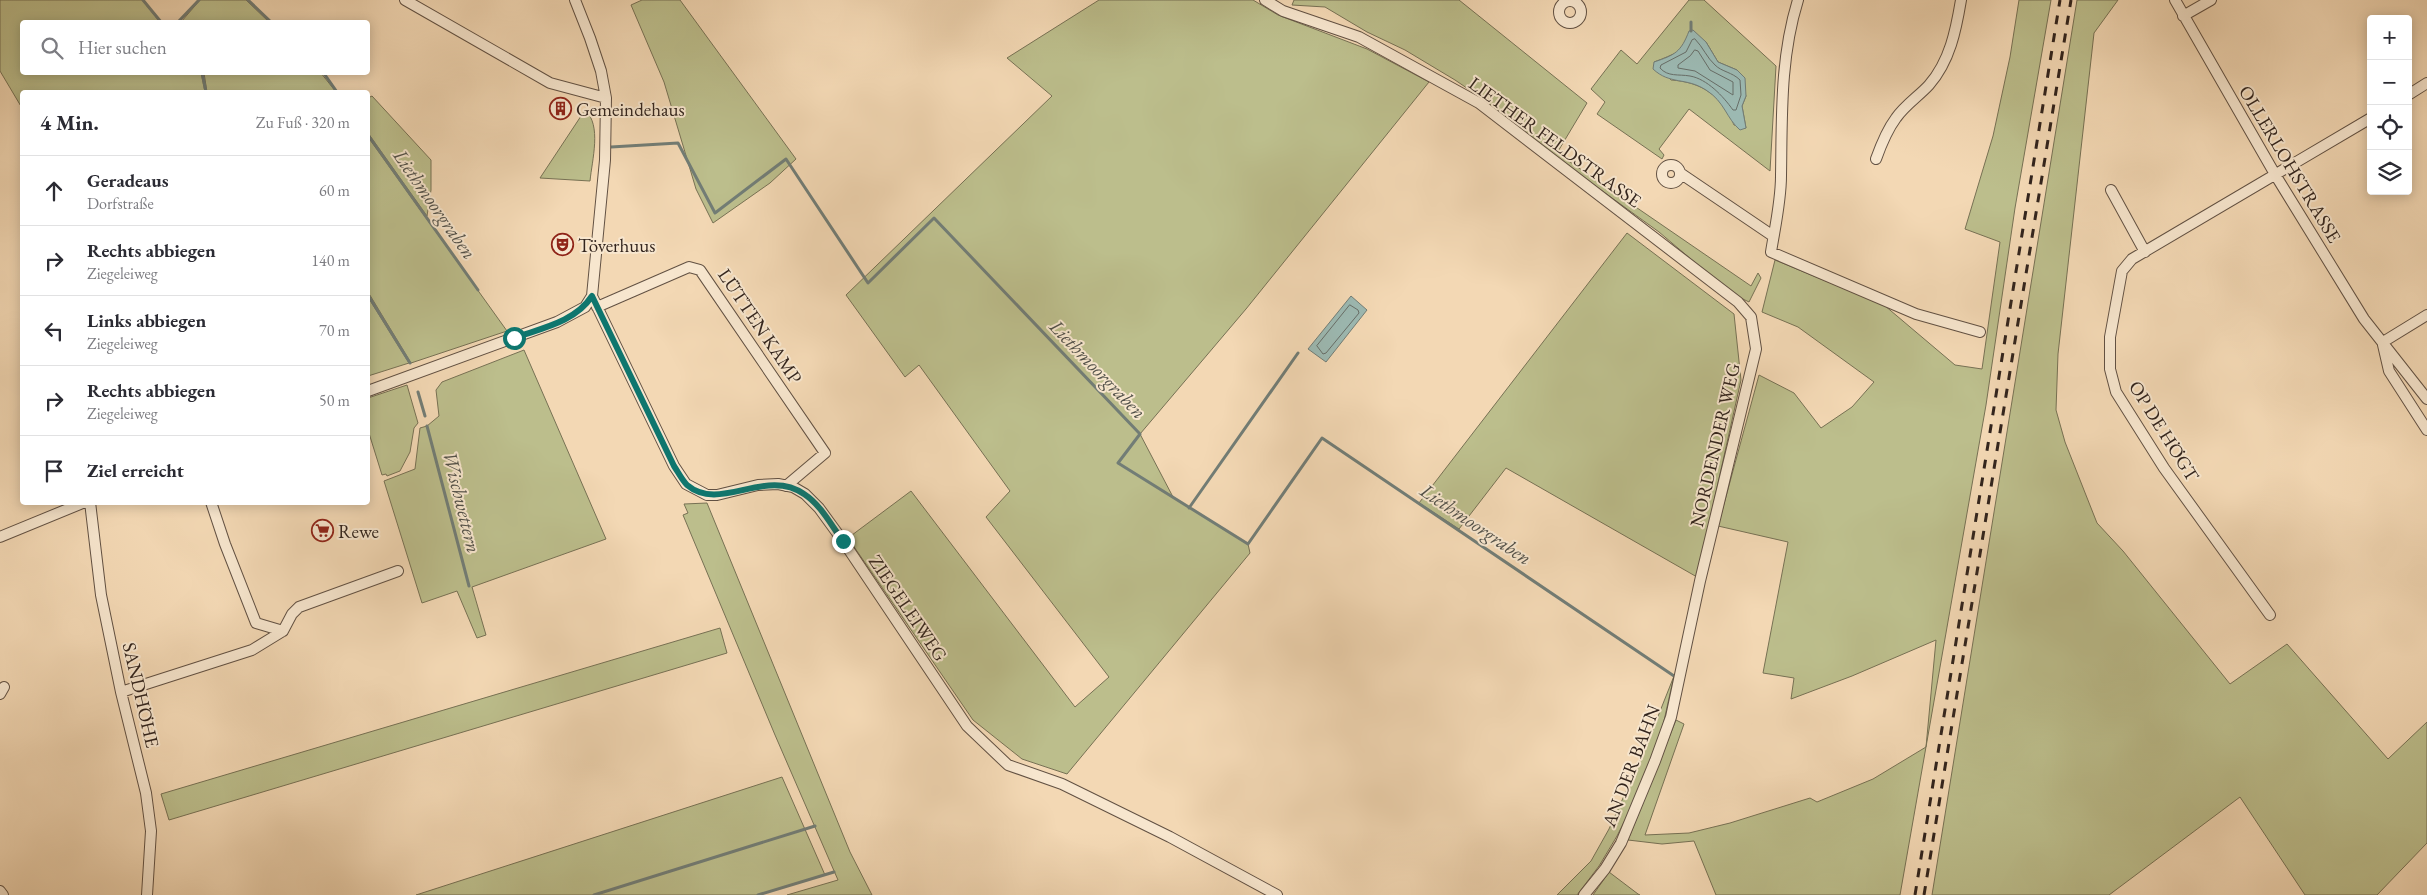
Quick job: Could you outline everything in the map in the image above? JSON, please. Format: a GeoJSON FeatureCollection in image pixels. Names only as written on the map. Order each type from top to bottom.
{"type":"FeatureCollection","features":[{"type":"Feature","properties":{"kind":"street"},"geometry":{"type":"LineString","coordinates":[[404,0],[550,83],[606,98]]}},
{"type":"Feature","properties":{"kind":"street"},"geometry":{"type":"LineString","coordinates":[[370,390],[557,322],[585,307],[592,296],[605,160],[606,98],[596,55],[575,0]]}},
{"type":"Feature","properties":{"kind":"street","name":"LIETHER FELDSTRASSE"},"geometry":{"type":"LineString","coordinates":[[1265,0],[1283,11],[1359,37],[1479,103],[1738,302],[1751,317]]}},
{"type":"Feature","properties":{"kind":"street"},"geometry":{"type":"LineString","coordinates":[[1798,0],[1785,64],[1782,92],[1781,177],[1771,252],[1916,314],[1980,332]]}},
{"type":"Feature","properties":{"kind":"street"},"geometry":{"type":"LineString","coordinates":[[1876,159],[1887,133],[1896,118],[1929,84],[1944,62],[1951,47],[1961,0]]}},
{"type":"Feature","properties":{"kind":"street","name":"OLLERLOHSTRASSE"},"geometry":{"type":"LineString","coordinates":[[2175,0],[2276,176],[2364,318],[2427,399]]}},
{"type":"Feature","properties":{"kind":"street"},"geometry":{"type":"LineString","coordinates":[[2183,16],[2210,0]]}},
{"type":"Feature","properties":{"kind":"street"},"geometry":{"type":"LineString","coordinates":[[2412,92],[2427,83]]}},
{"type":"Feature","properties":{"kind":"street","name":"OP DE HÖGT"},"geometry":{"type":"LineString","coordinates":[[2270,615],[2164,468],[2116,392],[2110,369],[2110,337],[2116,298],[2122,271],[2132,260],[2367,120]]}},
{"type":"Feature","properties":{"kind":"street"},"geometry":{"type":"LineString","coordinates":[[1680,173],[1773,236]]}},
{"type":"Feature","properties":{"kind":"street"},"geometry":{"type":"LineString","coordinates":[[2111,190],[2145,252]]}},
{"type":"Feature","properties":{"kind":"street","name":"LÜTTEN KAMP"},"geometry":{"type":"LineString","coordinates":[[597,307],[689,267],[700,270],[825,453],[786,486]]}},
{"type":"Feature","properties":{"kind":"street","name":"ZIEGELEIWEG"},"geometry":{"type":"LineString","coordinates":[[592,296],[674,466],[686,484],[707,495],[717,495],[758,485],[786,486],[805,494],[820,508],[967,726],[1008,765],[1062,784],[1170,837],[1277,895]]}},
{"type":"Feature","properties":{"kind":"street"},"geometry":{"type":"LineString","coordinates":[[2383,342],[2427,315]]}},
{"type":"Feature","properties":{"kind":"street","name":"NORDENDER WEG"},"geometry":{"type":"LineString","coordinates":[[1700,581],[1756,349],[1751,317]]}},
{"type":"Feature","properties":{"kind":"street","name":"OLLERLOHSTRASSE"},"geometry":{"type":"LineString","coordinates":[[2383,342],[2389,371],[2427,430]]}},
{"type":"Feature","properties":{"kind":"street"},"geometry":{"type":"LineString","coordinates":[[0,537],[78,505]]}},
{"type":"Feature","properties":{"kind":"street","name":"SANDHÖHE"},"geometry":{"type":"LineString","coordinates":[[90,505],[101,596],[121,692],[146,793],[151,831],[147,895]]}},
{"type":"Feature","properties":{"kind":"street"},"geometry":{"type":"LineString","coordinates":[[212,505],[256,623],[284,631]]}},
{"type":"Feature","properties":{"kind":"street"},"geometry":{"type":"LineString","coordinates":[[121,692],[252,650],[284,631],[292,614],[299,607],[398,571]]}},
{"type":"Feature","properties":{"kind":"street","name":"AN DER BAHN"},"geometry":{"type":"LineString","coordinates":[[1584,895],[1605,869],[1621,843],[1656,762],[1671,717],[1700,581]]}},
{"type":"Feature","properties":{"kind":"street"},"geometry":{"type":"LineString","coordinates":[[0,891],[4,895]]}},
{"type":"Feature","properties":{"kind":"green space"},"geometry":{"type":"Polygon","coordinates":[[[0,0],[142,0],[158,20],[20,20],[20,75],[201,75],[205,90],[20,90],[20,105],[0,71],[0,0]]]}},
{"type":"Feature","properties":{"kind":"green space"},"geometry":{"type":"Polygon","coordinates":[[[200,0],[246,0],[267,20],[183,20],[200,0]]]}},
{"type":"Feature","properties":{"kind":"green space"},"geometry":{"type":"Polygon","coordinates":[[[642,0],[680,0],[796,159],[770,183],[713,223],[696,189],[664,82],[631,5],[642,0]]]}},
{"type":"Feature","properties":{"kind":"green space"},"geometry":{"type":"Polygon","coordinates":[[[1099,0],[1253,0],[1278,15],[1367,49],[1429,82],[1246,309],[1140,434],[1173,497],[1248,544],[1250,553],[1067,774],[1022,759],[973,720],[848,538],[911,491],[1075,707],[1109,677],[986,517],[1010,491],[919,365],[905,377],[846,295],[1052,96],[1007,58],[1099,0]]]}},
{"type":"Feature","properties":{"kind":"green space"},"geometry":{"type":"Polygon","coordinates":[[[1294,0],[1459,0],[1587,103],[1557,153],[1751,286],[1758,273],[1761,278],[1749,302],[1731,293],[1659,232],[1554,156],[1517,127],[1519,124],[1509,115],[1505,119],[1483,99],[1455,80],[1405,50],[1367,32],[1325,7],[1292,5],[1294,0]]]}},
{"type":"Feature","properties":{"kind":"green space"},"geometry":{"type":"Polygon","coordinates":[[[1689,0],[1704,0],[1776,66],[1770,171],[1689,109],[1659,149],[1664,155],[1662,159],[1597,114],[1605,102],[1591,89],[1621,50],[1637,64],[1689,0]],[[1706,42],[1654,62],[1671,80],[1692,84],[1710,92],[1723,106],[1734,125],[1746,128],[1742,106],[1746,96],[1737,70],[1718,62],[1706,42]]]}},
{"type":"Feature","properties":{"kind":"green space"},"geometry":{"type":"Polygon","coordinates":[[[2019,0],[2051,0],[2015,208],[1986,405],[1926,747],[1936,640],[1852,676],[1791,699],[1794,678],[1763,673],[1788,542],[1718,526],[1759,375],[1794,393],[1821,428],[1852,407],[1874,382],[1798,327],[1762,312],[1775,260],[1884,305],[1955,365],[1982,369],[2000,242],[1965,229],[1993,136],[2010,57],[2019,0]]]}},
{"type":"Feature","properties":{"kind":"green space"},"geometry":{"type":"Polygon","coordinates":[[[2077,0],[2118,0],[2094,33],[2058,354],[2056,410],[2065,442],[2097,523],[2123,551],[2230,684],[2287,644],[2388,759],[2427,722],[2427,843],[2377,895],[2305,895],[2240,797],[2109,895],[1932,895],[2077,0]]]}},
{"type":"Feature","properties":{"kind":"green space"},"geometry":{"type":"Polygon","coordinates":[[[204,75],[323,75],[334,90],[207,90],[204,75]]]}},
{"type":"Feature","properties":{"kind":"green space"},"geometry":{"type":"Polygon","coordinates":[[[372,96],[431,160],[431,190],[427,216],[370,136],[370,97],[372,96]]]}},
{"type":"Feature","properties":{"kind":"green space"},"geometry":{"type":"Polygon","coordinates":[[[585,110],[590,116],[595,134],[590,181],[540,178],[585,110]]]}},
{"type":"Feature","properties":{"kind":"green space"},"geometry":{"type":"Polygon","coordinates":[[[370,140],[507,331],[411,363],[370,295],[370,140]]]}},
{"type":"Feature","properties":{"kind":"green space"},"geometry":{"type":"Polygon","coordinates":[[[1627,233],[1734,314],[1741,380],[1697,577],[1506,468],[1459,529],[1419,503],[1627,233]]]}},
{"type":"Feature","properties":{"kind":"green space"},"geometry":{"type":"Polygon","coordinates":[[[370,300],[409,363],[370,375],[370,300]]]}},
{"type":"Feature","properties":{"kind":"green space"},"geometry":{"type":"Polygon","coordinates":[[[524,350],[606,539],[472,587],[486,635],[477,638],[457,591],[422,603],[384,481],[415,469],[420,428],[427,426],[439,416],[436,390],[442,382],[524,350]]]}},
{"type":"Feature","properties":{"kind":"green space"},"geometry":{"type":"Polygon","coordinates":[[[407,385],[418,423],[414,428],[410,452],[400,471],[387,476],[386,474],[382,475],[370,436],[370,397],[407,385]]]}},
{"type":"Feature","properties":{"kind":"green space"},"geometry":{"type":"Polygon","coordinates":[[[707,503],[850,852],[872,895],[787,895],[838,880],[683,515],[688,513],[684,504],[707,503]]]}},
{"type":"Feature","properties":{"kind":"green space"},"geometry":{"type":"Polygon","coordinates":[[[720,628],[727,653],[169,820],[161,794],[720,628]]]}},
{"type":"Feature","properties":{"kind":"green space"},"geometry":{"type":"Polygon","coordinates":[[[1674,676],[1655,761],[1617,836],[1599,866],[1577,895],[1557,895],[1591,861],[1609,829],[1643,754],[1674,676]]]}},
{"type":"Feature","properties":{"kind":"green space"},"geometry":{"type":"Polygon","coordinates":[[[1676,720],[1684,724],[1645,835],[1689,833],[1730,823],[1810,798],[1817,802],[1873,779],[1926,747],[1900,895],[1716,895],[1694,841],[1662,844],[1628,840],[1676,720]]]}},
{"type":"Feature","properties":{"kind":"green space"},"geometry":{"type":"Polygon","coordinates":[[[782,777],[825,875],[758,895],[416,895],[782,777]]]}},
{"type":"Feature","properties":{"kind":"green space"},"geometry":{"type":"Polygon","coordinates":[[[1609,872],[1638,894],[1640,895],[1593,895],[1609,872]]]}},
{"type":"Feature","properties":{"kind":"water"},"geometry":{"type":"Polygon","coordinates":[[[1693,30],[1706,42],[1718,62],[1737,70],[1745,78],[1746,96],[1742,106],[1746,128],[1740,130],[1717,100],[1706,90],[1692,83],[1666,77],[1653,69],[1654,62],[1676,52],[1683,44],[1689,31],[1693,30]]]}},
{"type":"Feature","properties":{"kind":"water"},"geometry":{"type":"Polygon","coordinates":[[[1351,296],[1367,310],[1326,362],[1308,349],[1351,296]]]}},
{"type":"Feature","properties":{"kind":"waterway","name":"Wischwettern"},"geometry":{"type":"LineString","coordinates":[[143,0],[159,20]]}},
{"type":"Feature","properties":{"kind":"waterway","name":"Liethmoorgraben"},"geometry":{"type":"LineString","coordinates":[[180,20],[199,0]]}},
{"type":"Feature","properties":{"kind":"waterway","name":"Liethmoorgraben"},"geometry":{"type":"LineString","coordinates":[[248,0],[269,20]]}},
{"type":"Feature","properties":{"kind":"waterway"},"geometry":{"type":"LineString","coordinates":[[1691,22],[1691,31]]}},
{"type":"Feature","properties":{"kind":"waterway","name":"Wischwettern"},"geometry":{"type":"LineString","coordinates":[[203,75],[206,90]]}},
{"type":"Feature","properties":{"kind":"waterway","name":"Liethmoorgraben"},"geometry":{"type":"LineString","coordinates":[[325,75],[336,90]]}},
{"type":"Feature","properties":{"kind":"waterway","name":"Liethmoorgraben"},"geometry":{"type":"LineString","coordinates":[[370,138],[478,290]]}},
{"type":"Feature","properties":{"kind":"waterway","name":"Liethmoorgraben"},"geometry":{"type":"LineString","coordinates":[[611,147],[678,143],[715,213],[786,159],[868,283],[934,218],[1140,434],[1118,463],[1248,544],[1322,438],[1674,676]]}},
{"type":"Feature","properties":{"kind":"waterway","name":"Wischwettern"},"geometry":{"type":"LineString","coordinates":[[370,298],[410,363]]}},
{"type":"Feature","properties":{"kind":"waterway"},"geometry":{"type":"LineString","coordinates":[[1189,508],[1298,353]]}},
{"type":"Feature","properties":{"kind":"waterway","name":"Wischwettern"},"geometry":{"type":"LineString","coordinates":[[418,392],[425,416]]}},
{"type":"Feature","properties":{"kind":"waterway","name":"Wischwettern"},"geometry":{"type":"LineString","coordinates":[[427,426],[469,586]]}},
{"type":"Feature","properties":{"kind":"waterway"},"geometry":{"type":"LineString","coordinates":[[594,895],[815,826]]}},
{"type":"Feature","properties":{"kind":"waterway"},"geometry":{"type":"LineString","coordinates":[[758,895],[834,872]]}},
{"type":"Feature","properties":{"kind":"railway"},"geometry":{"type":"LineString","coordinates":[[1915,895],[2060,0]]}},
{"type":"Feature","properties":{"kind":"railway"},"geometry":{"type":"LineString","coordinates":[[1924,895],[2071,0]]}},
{"type":"Feature","properties":{"kind":"place","name":"Gemeindehaus"},"geometry":{"type":"Point","coordinates":[560,109]}},
{"type":"Feature","properties":{"kind":"place","name":"Töverhuus"},"geometry":{"type":"Point","coordinates":[562,245]}},
{"type":"Feature","properties":{"kind":"place","name":"Rewe"},"geometry":{"type":"Point","coordinates":[322,531]}},
{"type":"Feature","properties":{"kind":"route"},"geometry":{"type":"LineString","coordinates":[[514,338],[574,314],[585,307],[592,296],[674,466],[686,484],[697,492],[707,495],[717,495],[758,485],[778,484],[793,488],[805,494],[820,508],[843,541]]}}]}
